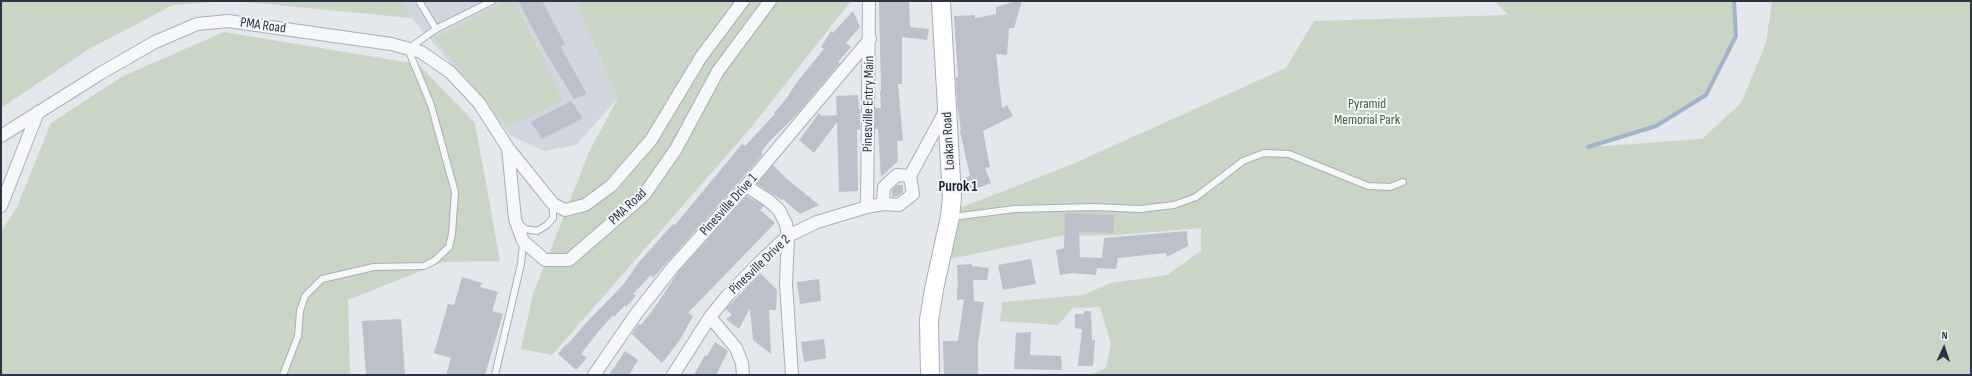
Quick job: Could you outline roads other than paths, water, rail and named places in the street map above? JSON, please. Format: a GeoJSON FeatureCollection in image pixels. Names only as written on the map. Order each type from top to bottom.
{"type":"FeatureCollection","features":[{"type":"Feature","properties":{"kind":"main road","name":"Loakan Road"},"geometry":{"type":"LineString","coordinates":[[930,375],[929,320],[934,289],[950,217],[952,198],[941,1]]}},
{"type":"Feature","properties":{"kind":"street","name":"PMA Road"},"geometry":{"type":"LineString","coordinates":[[1,136],[38,112],[155,42],[197,24],[228,21],[391,44],[420,52],[450,72],[479,103],[508,148],[554,204],[565,210],[585,205],[611,186],[651,140],[701,57],[743,1]]}},
{"type":"Feature","properties":{"kind":"street","name":"PMA Road"},"geometry":{"type":"LineString","coordinates":[[508,148],[515,219],[523,241],[545,260],[569,260],[644,195],[676,149],[718,70],[770,1]]}},
{"type":"Feature","properties":{"kind":"street","name":"Pinesville Entry Main"},"geometry":{"type":"LineString","coordinates":[[867,207],[870,39],[869,1]]}},
{"type":"Feature","properties":{"kind":"street","name":"Pinesville Drive 1"},"geometry":{"type":"LineString","coordinates":[[594,375],[636,314],[673,267],[746,186],[870,39]]}},
{"type":"Feature","properties":{"kind":"street"},"geometry":{"type":"LineString","coordinates":[[910,176],[897,175],[884,187],[883,204],[899,205],[913,194],[910,176],[947,108]]}},
{"type":"Feature","properties":{"kind":"street"},"geometry":{"type":"LineString","coordinates":[[1,206],[38,112]]}},
{"type":"Feature","properties":{"kind":"street"},"geometry":{"type":"LineString","coordinates":[[746,186],[768,200],[779,210],[786,224],[788,236],[786,284],[792,375]]}},
{"type":"Feature","properties":{"kind":"street","name":"Pinesville Drive 2"},"geometry":{"type":"LineString","coordinates":[[673,375],[710,318],[728,295],[788,236],[817,222],[867,207],[883,204]]}},
{"type":"Feature","properties":{"kind":"street"},"geometry":{"type":"LineString","coordinates":[[710,318],[736,348],[742,363],[743,375]]}},
{"type":"Feature","properties":{"kind":"lane"},"geometry":{"type":"LineString","coordinates":[[419,1],[436,29]]}},
{"type":"Feature","properties":{"kind":"lane"},"geometry":{"type":"LineString","coordinates":[[283,375],[298,336],[300,311],[305,296],[322,279],[374,267],[424,266],[434,261],[449,247],[455,192],[431,105],[408,49],[436,29],[492,1]]}},
{"type":"Feature","properties":{"kind":"lane"},"geometry":{"type":"LineString","coordinates":[[950,217],[1015,209],[1094,207],[1140,209],[1174,205],[1196,196],[1243,161],[1264,153],[1289,154],[1368,186],[1390,187],[1403,182]]}},
{"type":"Feature","properties":{"kind":"lane"},"geometry":{"type":"LineString","coordinates":[[515,219],[525,229],[537,231],[547,225],[553,218],[554,204]]}},
{"type":"Feature","properties":{"kind":"lane"},"geometry":{"type":"LineString","coordinates":[[495,375],[521,264],[523,241]]}},
{"type":"Feature","properties":{"kind":"waterway"},"geometry":{"type":"LineString","coordinates":[[1588,147],[1656,126],[1706,95],[1736,36],[1734,1]]}},
{"type":"Feature","properties":{"kind":"district","name":"Purok 1"},"geometry":{"type":"Point","coordinates":[958,187]}},
{"type":"Feature","properties":{"kind":"park label","name":"Pyramid Memorial Park"},"geometry":{"type":"Point","coordinates":[1367,112]}}]}
